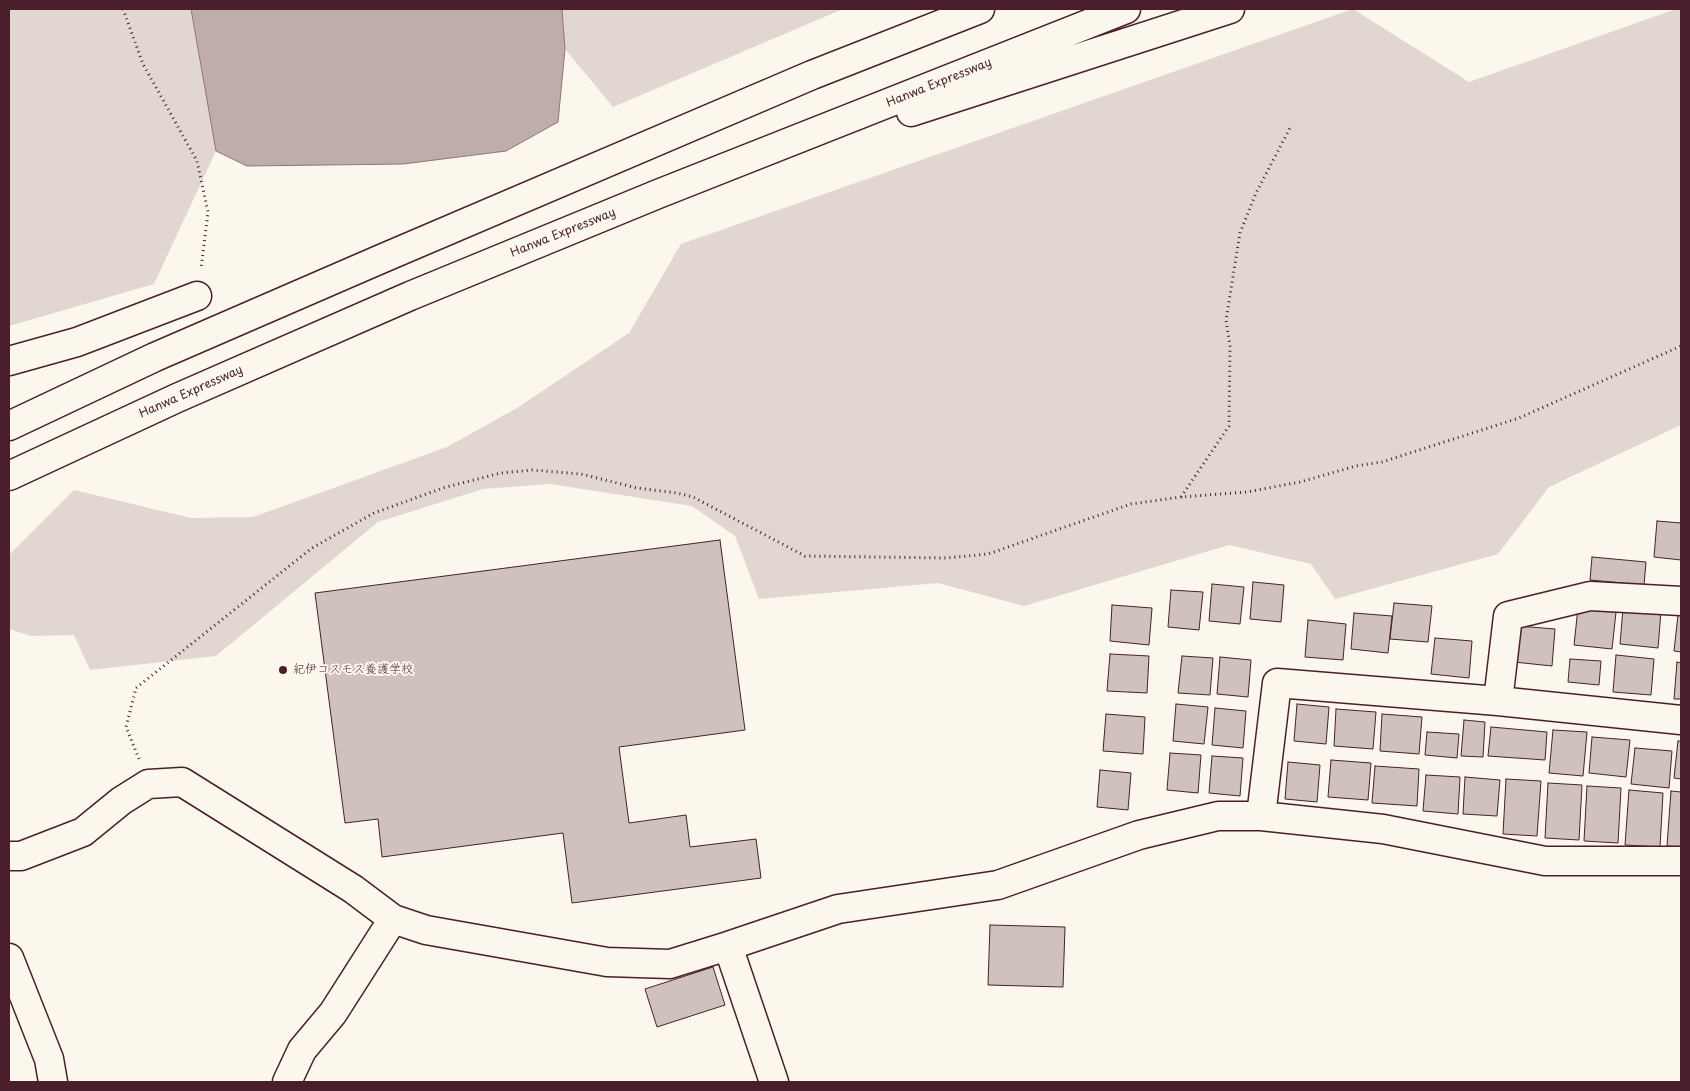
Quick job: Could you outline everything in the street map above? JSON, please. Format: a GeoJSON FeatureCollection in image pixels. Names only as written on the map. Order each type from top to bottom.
{"type":"FeatureCollection","features":[{"type":"Feature","properties":{"kind":"main road"},"geometry":{"type":"LineString","coordinates":[[812,75],[953,9]]}},
{"type":"Feature","properties":{"kind":"main road"},"geometry":{"type":"LineString","coordinates":[[9,426],[155,358],[372,263],[812,75],[980,9]]}},
{"type":"Feature","properties":{"kind":"main road","name":"Hanwa Expressway"},"geometry":{"type":"LineString","coordinates":[[9,476],[177,398],[392,304],[658,194],[1126,9]]}},
{"type":"Feature","properties":{"kind":"main road"},"geometry":{"type":"LineString","coordinates":[[658,194],[1230,9]]}},
{"type":"Feature","properties":{"kind":"main road"},"geometry":{"type":"LineString","coordinates":[[9,361],[77,342],[197,296]]}},
{"type":"Feature","properties":{"kind":"main road"},"geometry":{"type":"LineString","coordinates":[[1498,701],[1508,616],[1590,596],[1681,601]]}},
{"type":"Feature","properties":{"kind":"main road"},"geometry":{"type":"LineString","coordinates":[[1261,816],[1277,683],[1498,701],[1681,720]]}},
{"type":"Feature","properties":{"kind":"main road"},"geometry":{"type":"LineString","coordinates":[[9,856],[21,856],[83,832],[121,801],[148,784],[182,782],[353,889],[393,919],[426,930],[607,962],[670,964],[838,909],[998,884],[1139,835],[1218,816],[1261,816],[1383,829],[1545,861],[1681,861]]}},
{"type":"Feature","properties":{"kind":"main road"},"geometry":{"type":"LineString","coordinates":[[287,1082],[302,1050],[334,1013],[393,919]]}},
{"type":"Feature","properties":{"kind":"main road"},"geometry":{"type":"LineString","coordinates":[[728,946],[774,1082]]}},
{"type":"Feature","properties":{"kind":"main road"},"geometry":{"type":"LineString","coordinates":[[9,958],[49,1059],[53,1082]]}},
{"type":"Feature","properties":{"kind":"path"},"geometry":{"type":"LineString","coordinates":[[123,9],[143,64],[196,161],[208,212],[197,296]]}},
{"type":"Feature","properties":{"kind":"path"},"geometry":{"type":"LineString","coordinates":[[1181,497],[1229,426],[1230,346],[1226,320],[1240,233],[1256,193],[1291,126]]}},
{"type":"Feature","properties":{"kind":"path"},"geometry":{"type":"LineString","coordinates":[[148,784],[126,727],[136,688],[312,548],[374,513],[443,488],[500,473],[532,470],[581,474],[637,488],[693,497],[805,556],[946,558],[988,554],[1131,504],[1181,497],[1248,492],[1300,482],[1356,466],[1382,462],[1519,418],[1681,346]]}},
{"type":"Feature","properties":{"kind":"shaded area"},"geometry":{"type":"Polygon","coordinates":[[[9,9],[191,9],[216,151],[154,284],[9,326],[9,9]]]}},
{"type":"Feature","properties":{"kind":"shaded area"},"geometry":{"type":"Polygon","coordinates":[[[191,9],[562,9],[565,49],[558,122],[506,151],[403,164],[247,166],[216,151],[191,9]]]}},
{"type":"Feature","properties":{"kind":"shaded area"},"geometry":{"type":"Polygon","coordinates":[[[562,9],[843,9],[613,107],[565,49],[562,9]]]}},
{"type":"Feature","properties":{"kind":"shaded area"},"geometry":{"type":"Polygon","coordinates":[[[1353,9],[1469,82],[1676,9],[1681,9],[1681,425],[1549,487],[1498,554],[1335,599],[1311,564],[1229,545],[1024,606],[938,583],[759,599],[735,536],[692,506],[550,484],[483,489],[378,522],[216,656],[90,670],[74,635],[31,636],[9,629],[9,555],[74,490],[191,518],[253,517],[447,447],[517,408],[629,333],[681,244],[1353,9]]]}},
{"type":"Feature","properties":{"kind":"building"},"geometry":{"type":"Polygon","coordinates":[[[1657,521],[1681,523],[1681,560],[1654,557],[1657,521]]]}},
{"type":"Feature","properties":{"kind":"building"},"geometry":{"type":"Polygon","coordinates":[[[720,540],[745,730],[619,747],[629,823],[686,815],[690,847],[756,839],[761,878],[572,903],[563,833],[382,857],[378,819],[345,823],[315,593],[720,540]]]}},
{"type":"Feature","properties":{"kind":"building"},"geometry":{"type":"Polygon","coordinates":[[[1592,557],[1646,562],[1644,585],[1590,580],[1592,557]]]}},
{"type":"Feature","properties":{"kind":"building"},"geometry":{"type":"Polygon","coordinates":[[[1253,582],[1284,585],[1281,622],[1250,619],[1253,582]]]}},
{"type":"Feature","properties":{"kind":"building"},"geometry":{"type":"Polygon","coordinates":[[[1212,584],[1244,587],[1240,624],[1209,621],[1212,584]]]}},
{"type":"Feature","properties":{"kind":"building"},"geometry":{"type":"Polygon","coordinates":[[[1171,590],[1203,592],[1199,630],[1168,627],[1171,590]]]}},
{"type":"Feature","properties":{"kind":"building"},"geometry":{"type":"Polygon","coordinates":[[[1394,603],[1432,606],[1428,642],[1390,639],[1394,603]]]}},
{"type":"Feature","properties":{"kind":"building"},"geometry":{"type":"Polygon","coordinates":[[[1112,605],[1152,608],[1149,645],[1110,641],[1112,605]]]}},
{"type":"Feature","properties":{"kind":"building"},"geometry":{"type":"Polygon","coordinates":[[[1578,608],[1616,612],[1612,649],[1574,645],[1578,608]]]}},
{"type":"Feature","properties":{"kind":"building"},"geometry":{"type":"Polygon","coordinates":[[[1623,608],[1661,611],[1658,648],[1620,644],[1623,608]]]}},
{"type":"Feature","properties":{"kind":"building"},"geometry":{"type":"Polygon","coordinates":[[[1354,613],[1392,616],[1388,653],[1351,649],[1354,613]]]}},
{"type":"Feature","properties":{"kind":"building"},"geometry":{"type":"Polygon","coordinates":[[[1678,615],[1681,615],[1681,652],[1674,651],[1678,615]]]}},
{"type":"Feature","properties":{"kind":"building"},"geometry":{"type":"Polygon","coordinates":[[[1308,620],[1346,624],[1343,660],[1305,657],[1308,620]]]}},
{"type":"Feature","properties":{"kind":"building"},"geometry":{"type":"Polygon","coordinates":[[[1518,626],[1555,629],[1552,666],[1514,662],[1518,626]]]}},
{"type":"Feature","properties":{"kind":"building"},"geometry":{"type":"Polygon","coordinates":[[[1435,638],[1472,641],[1469,678],[1431,674],[1435,638]]]}},
{"type":"Feature","properties":{"kind":"building"},"geometry":{"type":"Polygon","coordinates":[[[1110,654],[1149,656],[1147,693],[1107,691],[1110,654]]]}},
{"type":"Feature","properties":{"kind":"building"},"geometry":{"type":"Polygon","coordinates":[[[1616,655],[1654,659],[1651,695],[1613,692],[1616,655]]]}},
{"type":"Feature","properties":{"kind":"building"},"geometry":{"type":"Polygon","coordinates":[[[1182,656],[1213,658],[1210,695],[1178,693],[1182,656]]]}},
{"type":"Feature","properties":{"kind":"building"},"geometry":{"type":"Polygon","coordinates":[[[1220,657],[1251,660],[1248,697],[1217,694],[1220,657]]]}},
{"type":"Feature","properties":{"kind":"building"},"geometry":{"type":"Polygon","coordinates":[[[1570,659],[1601,661],[1599,685],[1568,682],[1570,659]]]}},
{"type":"Feature","properties":{"kind":"building"},"geometry":{"type":"Polygon","coordinates":[[[1677,662],[1681,663],[1681,699],[1674,699],[1677,662]]]}},
{"type":"Feature","properties":{"kind":"building"},"geometry":{"type":"Polygon","coordinates":[[[1176,704],[1208,707],[1204,744],[1173,741],[1176,704]]]}},
{"type":"Feature","properties":{"kind":"building"},"geometry":{"type":"Polygon","coordinates":[[[1297,704],[1329,707],[1326,744],[1294,741],[1297,704]]]}},
{"type":"Feature","properties":{"kind":"building"},"geometry":{"type":"Polygon","coordinates":[[[1215,708],[1246,711],[1243,748],[1212,745],[1215,708]]]}},
{"type":"Feature","properties":{"kind":"building"},"geometry":{"type":"Polygon","coordinates":[[[1336,709],[1376,712],[1373,749],[1334,746],[1336,709]]]}},
{"type":"Feature","properties":{"kind":"building"},"geometry":{"type":"Polygon","coordinates":[[[1106,714],[1145,717],[1143,754],[1103,751],[1106,714]]]}},
{"type":"Feature","properties":{"kind":"building"},"geometry":{"type":"Polygon","coordinates":[[[1382,714],[1422,717],[1419,754],[1380,751],[1382,714]]]}},
{"type":"Feature","properties":{"kind":"building"},"geometry":{"type":"Polygon","coordinates":[[[1464,720],[1485,722],[1483,757],[1461,756],[1464,720]]]}},
{"type":"Feature","properties":{"kind":"building"},"geometry":{"type":"Polygon","coordinates":[[[1491,727],[1547,732],[1545,760],[1488,756],[1491,727]]]}},
{"type":"Feature","properties":{"kind":"building"},"geometry":{"type":"Polygon","coordinates":[[[1553,730],[1587,732],[1583,776],[1549,773],[1553,730]]]}},
{"type":"Feature","properties":{"kind":"building"},"geometry":{"type":"Polygon","coordinates":[[[1427,732],[1459,734],[1457,758],[1425,755],[1427,732]]]}},
{"type":"Feature","properties":{"kind":"building"},"geometry":{"type":"Polygon","coordinates":[[[1592,737],[1630,740],[1626,777],[1589,773],[1592,737]]]}},
{"type":"Feature","properties":{"kind":"building"},"geometry":{"type":"Polygon","coordinates":[[[1678,741],[1681,741],[1681,779],[1674,778],[1678,741]]]}},
{"type":"Feature","properties":{"kind":"building"},"geometry":{"type":"Polygon","coordinates":[[[1635,748],[1672,751],[1669,788],[1631,784],[1635,748]]]}},
{"type":"Feature","properties":{"kind":"building"},"geometry":{"type":"Polygon","coordinates":[[[1170,753],[1201,755],[1198,793],[1167,790],[1170,753]]]}},
{"type":"Feature","properties":{"kind":"building"},"geometry":{"type":"Polygon","coordinates":[[[1212,756],[1243,758],[1240,796],[1209,793],[1212,756]]]}},
{"type":"Feature","properties":{"kind":"building"},"geometry":{"type":"Polygon","coordinates":[[[1331,760],[1371,763],[1368,800],[1328,797],[1331,760]]]}},
{"type":"Feature","properties":{"kind":"building"},"geometry":{"type":"Polygon","coordinates":[[[1288,762],[1320,765],[1317,802],[1285,799],[1288,762]]]}},
{"type":"Feature","properties":{"kind":"building"},"geometry":{"type":"Polygon","coordinates":[[[1375,766],[1419,769],[1417,806],[1372,803],[1375,766]]]}},
{"type":"Feature","properties":{"kind":"building"},"geometry":{"type":"Polygon","coordinates":[[[1100,770],[1131,773],[1128,810],[1097,807],[1100,770]]]}},
{"type":"Feature","properties":{"kind":"building"},"geometry":{"type":"Polygon","coordinates":[[[1426,775],[1460,777],[1458,814],[1423,811],[1426,775]]]}},
{"type":"Feature","properties":{"kind":"building"},"geometry":{"type":"Polygon","coordinates":[[[1465,777],[1500,780],[1497,816],[1463,814],[1465,777]]]}},
{"type":"Feature","properties":{"kind":"building"},"geometry":{"type":"Polygon","coordinates":[[[1506,779],[1541,781],[1537,836],[1503,834],[1506,779]]]}},
{"type":"Feature","properties":{"kind":"building"},"geometry":{"type":"Polygon","coordinates":[[[1548,783],[1582,785],[1579,840],[1545,838],[1548,783]]]}},
{"type":"Feature","properties":{"kind":"building"},"geometry":{"type":"Polygon","coordinates":[[[1587,786],[1621,788],[1618,843],[1584,841],[1587,786]]]}},
{"type":"Feature","properties":{"kind":"building"},"geometry":{"type":"Polygon","coordinates":[[[1629,790],[1663,793],[1660,847],[1625,845],[1629,790]]]}},
{"type":"Feature","properties":{"kind":"building"},"geometry":{"type":"Polygon","coordinates":[[[1671,791],[1681,792],[1681,847],[1667,846],[1671,791]]]}},
{"type":"Feature","properties":{"kind":"building"},"geometry":{"type":"Polygon","coordinates":[[[990,925],[1065,927],[1063,987],[988,985],[990,925]]]}},
{"type":"Feature","properties":{"kind":"building"},"geometry":{"type":"Polygon","coordinates":[[[713,967],[725,1005],[657,1027],[645,989],[713,967]]]}},
{"type":"Feature","properties":{"kind":"place","name":"紀伊コスモス養護学校"},"geometry":{"type":"Point","coordinates":[283,670]}}]}
